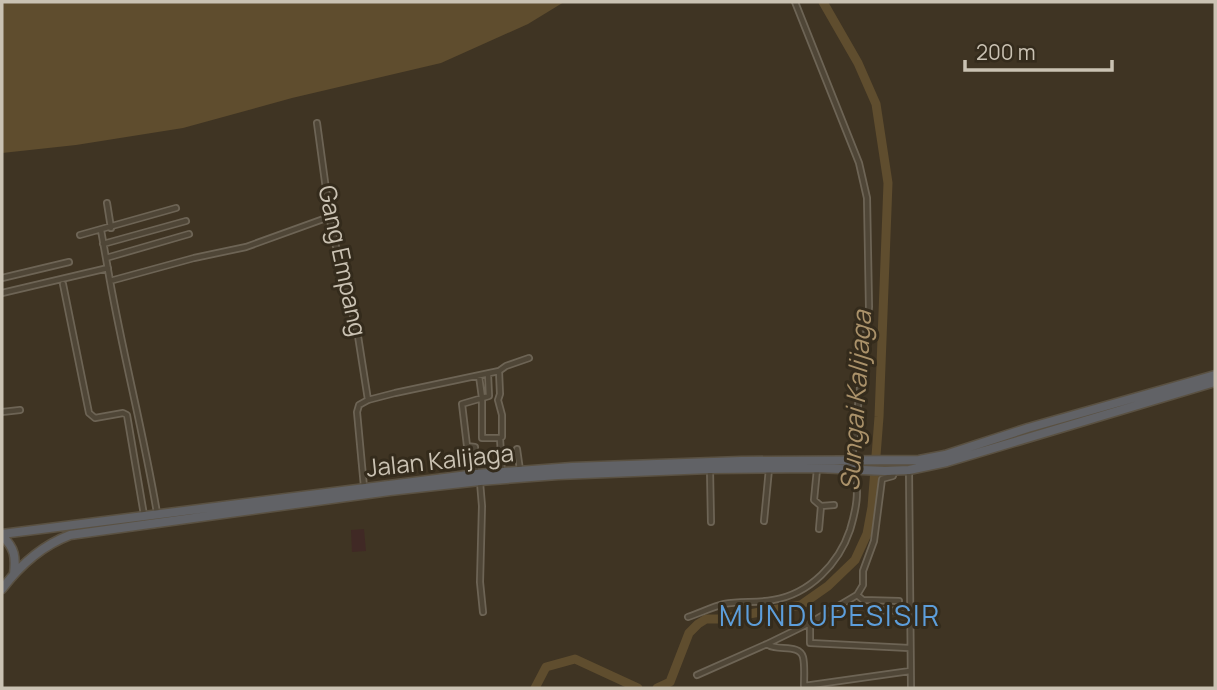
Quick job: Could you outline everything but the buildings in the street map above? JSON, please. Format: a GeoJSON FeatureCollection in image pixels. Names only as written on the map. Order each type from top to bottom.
{"type":"FeatureCollection","features":[{"type":"Feature","properties":{"kind":"highway"},"geometry":{"type":"LineString","coordinates":[[1189,386],[1215,375]]}},
{"type":"Feature","properties":{"kind":"highway"},"geometry":{"type":"LineString","coordinates":[[1189,386],[1215,382]]}},
{"type":"Feature","properties":{"kind":"highway","name":"Jalan Kalijaga"},"geometry":{"type":"LineString","coordinates":[[2,589],[31,557],[54,541],[70,535],[520,471],[680,463],[853,459],[912,461],[945,456],[1028,428],[1189,386]]}},
{"type":"Feature","properties":{"kind":"highway","name":"Jalan Kalijaga"},"geometry":{"type":"LineString","coordinates":[[2,535],[124,517],[364,488],[478,478],[709,469],[909,470],[947,462],[1189,386]]}},
{"type":"Feature","properties":{"kind":"highway"},"geometry":{"type":"LineString","coordinates":[[124,517],[127,527]]}},
{"type":"Feature","properties":{"kind":"highway"},"geometry":{"type":"LineString","coordinates":[[2,535],[13,549],[16,558],[14,574]]}},
{"type":"Feature","properties":{"kind":"street"},"geometry":{"type":"LineString","coordinates":[[795,2],[859,163],[867,198],[869,307],[853,459]]}},
{"type":"Feature","properties":{"kind":"street","name":"Gang Empang"},"geometry":{"type":"LineString","coordinates":[[317,123],[329,217],[358,336],[368,400]]}},
{"type":"Feature","properties":{"kind":"street"},"geometry":{"type":"LineString","coordinates":[[107,203],[111,228]]}},
{"type":"Feature","properties":{"kind":"street"},"geometry":{"type":"LineString","coordinates":[[80,235],[176,208]]}},
{"type":"Feature","properties":{"kind":"street"},"geometry":{"type":"LineString","coordinates":[[110,281],[246,247],[329,217]]}},
{"type":"Feature","properties":{"kind":"street"},"geometry":{"type":"LineString","coordinates":[[103,244],[186,221]]}},
{"type":"Feature","properties":{"kind":"street"},"geometry":{"type":"LineString","coordinates":[[101,230],[157,514]]}},
{"type":"Feature","properties":{"kind":"street"},"geometry":{"type":"LineString","coordinates":[[106,257],[189,234]]}},
{"type":"Feature","properties":{"kind":"street"},"geometry":{"type":"LineString","coordinates":[[2,278],[69,262]]}},
{"type":"Feature","properties":{"kind":"street"},"geometry":{"type":"LineString","coordinates":[[2,293],[108,268]]}},
{"type":"Feature","properties":{"kind":"street"},"geometry":{"type":"LineString","coordinates":[[64,284],[89,412],[96,418],[123,412],[127,415],[144,515]]}},
{"type":"Feature","properties":{"kind":"street"},"geometry":{"type":"LineString","coordinates":[[364,488],[357,412],[359,405],[368,400],[499,371],[529,358]]}},
{"type":"Feature","properties":{"kind":"street"},"geometry":{"type":"LineString","coordinates":[[499,371],[498,400],[502,411],[503,435],[500,438],[502,473]]}},
{"type":"Feature","properties":{"kind":"street"},"geometry":{"type":"LineString","coordinates":[[483,612],[480,582],[482,506],[475,447],[467,446],[462,404],[490,395],[488,374]]}},
{"type":"Feature","properties":{"kind":"street"},"geometry":{"type":"LineString","coordinates":[[479,376],[482,438],[500,438]]}},
{"type":"Feature","properties":{"kind":"street"},"geometry":{"type":"LineString","coordinates":[[2,412],[20,410]]}},
{"type":"Feature","properties":{"kind":"street"},"geometry":{"type":"LineString","coordinates":[[517,449],[520,471]]}},
{"type":"Feature","properties":{"kind":"street"},"geometry":{"type":"LineString","coordinates":[[764,521],[769,468]]}},
{"type":"Feature","properties":{"kind":"street"},"geometry":{"type":"LineString","coordinates":[[817,468],[814,500],[821,506],[834,505]]}},
{"type":"Feature","properties":{"kind":"street"},"geometry":{"type":"LineString","coordinates":[[709,469],[711,522]]}},
{"type":"Feature","properties":{"kind":"street"},"geometry":{"type":"LineString","coordinates":[[688,617],[727,604],[780,599],[818,578],[840,551],[850,530],[858,492],[855,470]]}},
{"type":"Feature","properties":{"kind":"street"},"geometry":{"type":"LineString","coordinates":[[909,470],[911,688]]}},
{"type":"Feature","properties":{"kind":"street"},"geometry":{"type":"LineString","coordinates":[[697,675],[810,623],[857,595],[863,585],[863,571],[874,541],[882,478],[893,476],[889,471]]}},
{"type":"Feature","properties":{"kind":"street"},"geometry":{"type":"LineString","coordinates":[[819,529],[821,506]]}},
{"type":"Feature","properties":{"kind":"street"},"geometry":{"type":"LineString","coordinates":[[857,595],[862,600],[899,601]]}},
{"type":"Feature","properties":{"kind":"street"},"geometry":{"type":"LineString","coordinates":[[874,610],[909,611]]}},
{"type":"Feature","properties":{"kind":"street"},"geometry":{"type":"LineString","coordinates":[[810,623],[810,643],[909,648]]}},
{"type":"Feature","properties":{"kind":"street"},"geometry":{"type":"LineString","coordinates":[[767,644],[772,648],[799,651],[803,657],[804,686],[818,687],[910,671]]}},
{"type":"Feature","properties":{"kind":"shaded area"},"geometry":{"type":"Polygon","coordinates":[[[2,2],[564,2],[528,24],[441,63],[292,98],[183,128],[76,145],[2,153],[2,2]]]}},
{"type":"Feature","properties":{"kind":"shaded area"},"geometry":{"type":"Polygon","coordinates":[[[364,529],[366,551],[352,552],[351,530],[364,529]]]}},
{"type":"Feature","properties":{"kind":"waterway","name":"Sungai Kalijaga"},"geometry":{"type":"LineString","coordinates":[[657,688],[670,682],[689,633],[698,624],[706,619],[801,605],[828,586],[855,560],[867,534],[872,507],[879,417],[888,183],[876,104],[858,63],[823,2]]}},
{"type":"Feature","properties":{"kind":"waterway","name":"Sungai Kalijaga"},"geometry":{"type":"LineString","coordinates":[[535,688],[546,667],[575,659],[638,688]]}},
{"type":"Feature","properties":{"kind":"district","name":"MUNDUPESISIR"},"geometry":{"type":"Point","coordinates":[830,616]}}]}
